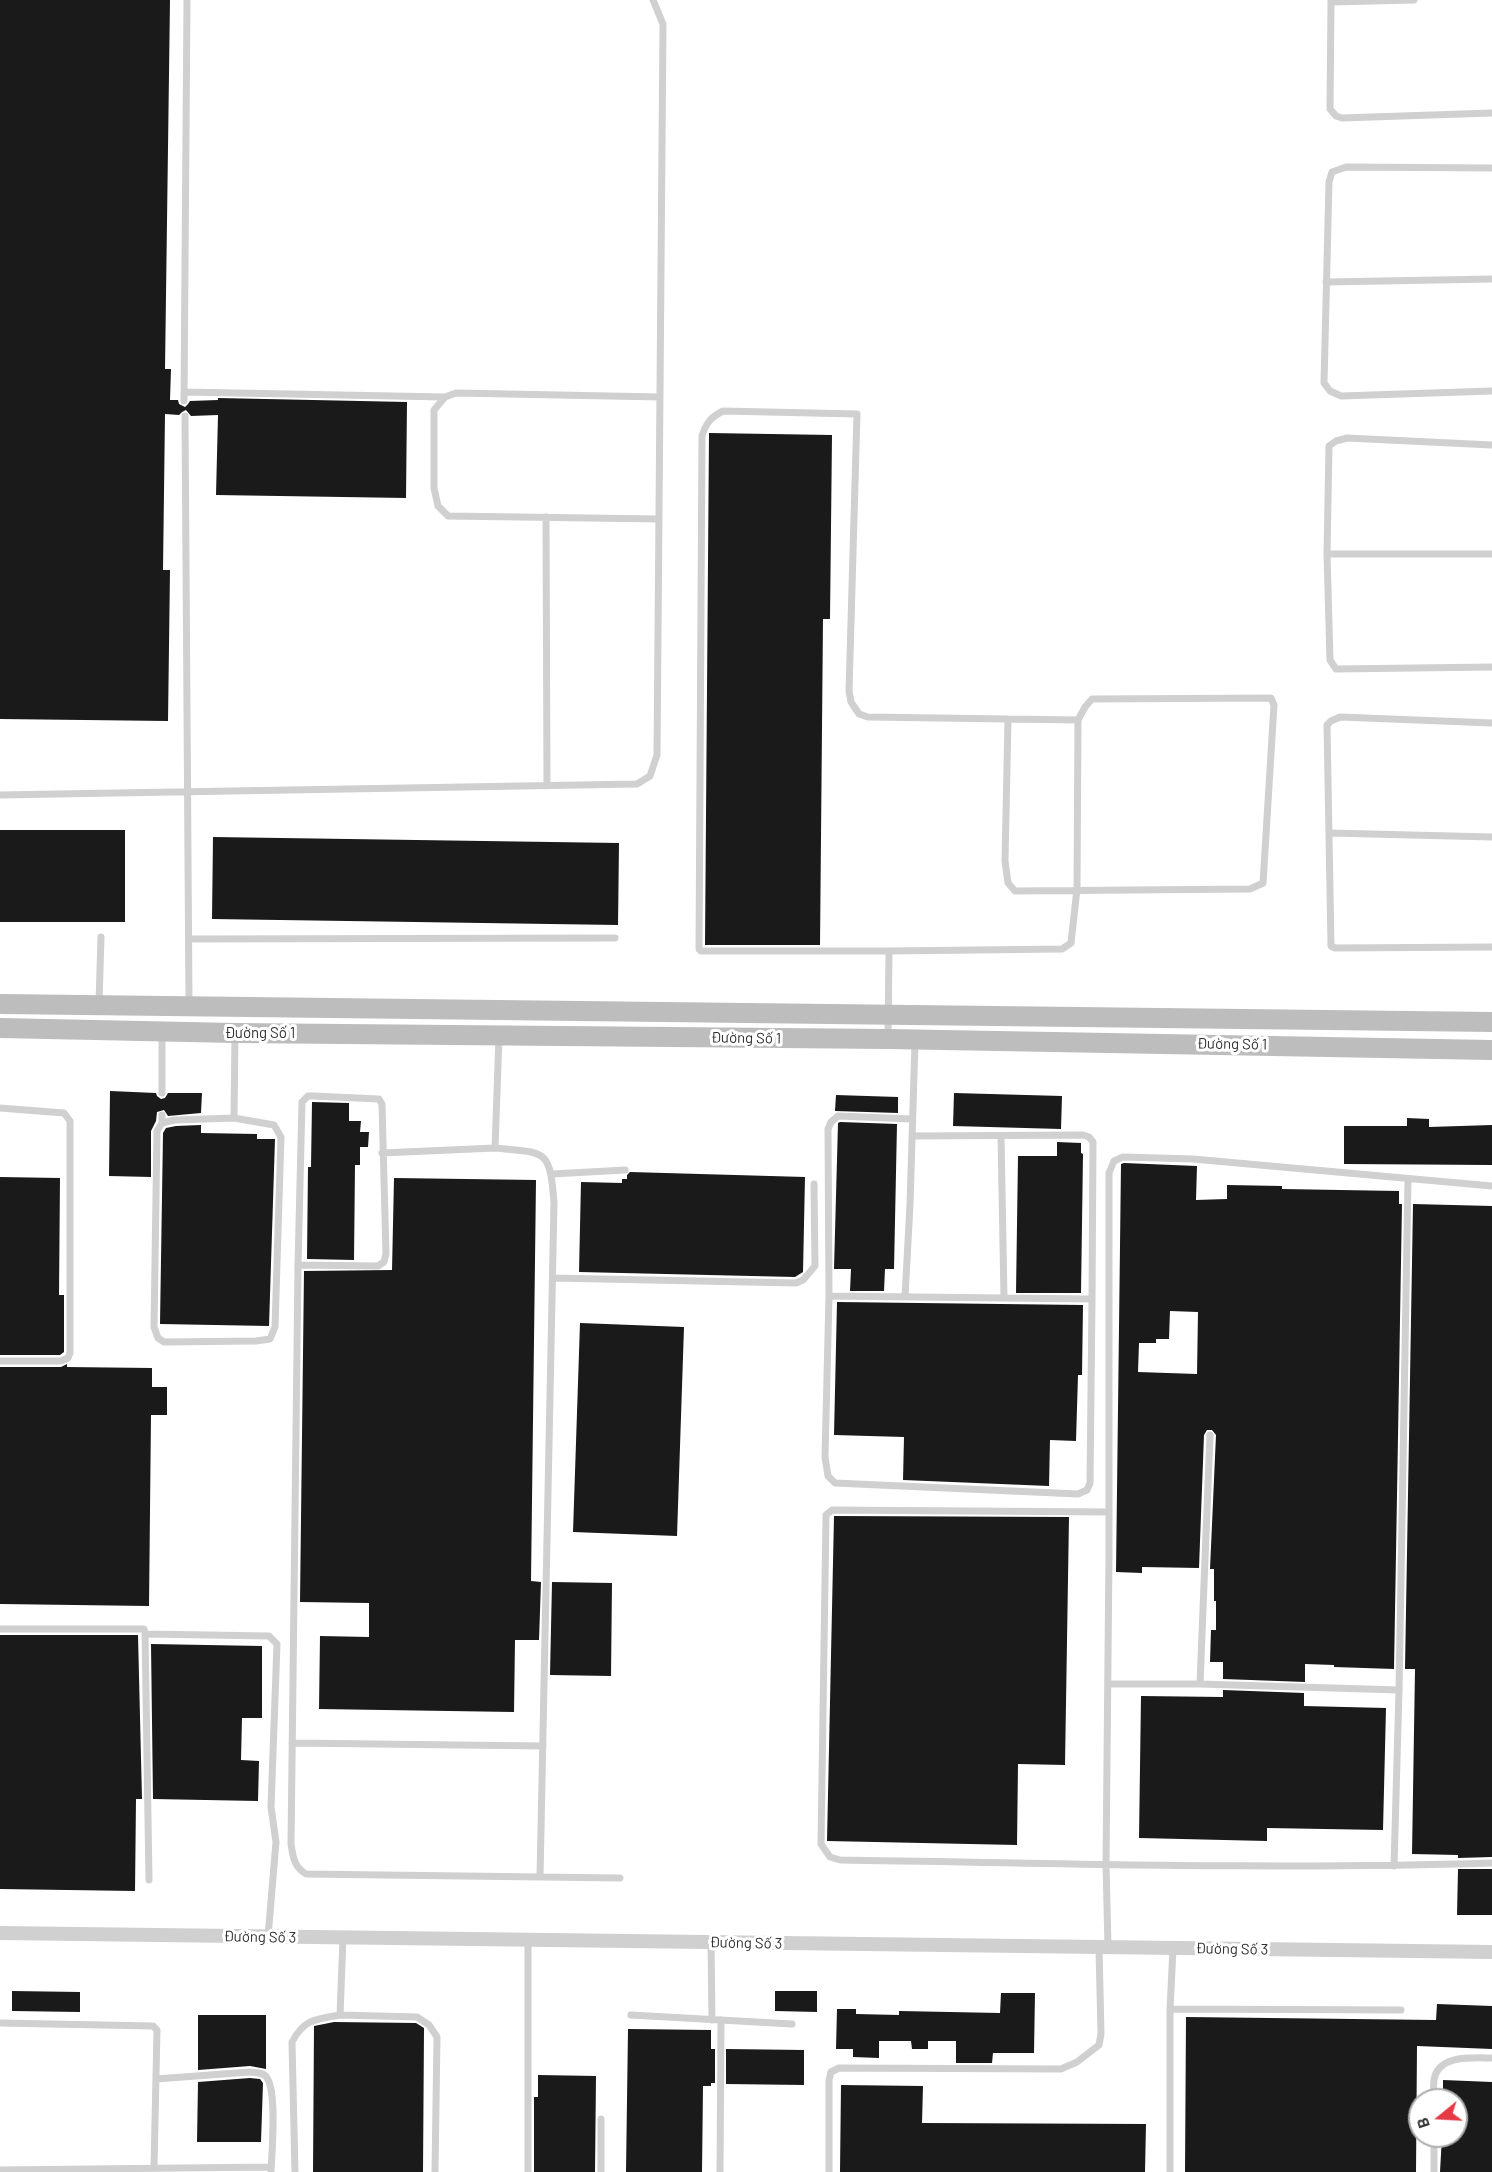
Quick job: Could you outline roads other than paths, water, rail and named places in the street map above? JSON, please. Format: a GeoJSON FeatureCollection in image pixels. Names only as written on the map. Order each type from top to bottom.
{"type":"FeatureCollection","features":[{"type":"Feature","properties":{"kind":"street","name":"Đường Số 1"},"geometry":{"type":"LineString","coordinates":[[0,1004],[1492,1022]]}},
{"type":"Feature","properties":{"kind":"street","name":"Đường Số 1"},"geometry":{"type":"LineString","coordinates":[[0,1028],[235,1033],[888,1039],[1492,1050]]}},
{"type":"Feature","properties":{"kind":"street","name":"Đường Số 3"},"geometry":{"type":"LineString","coordinates":[[0,1933],[1492,1952]]}},
{"type":"Feature","properties":{"kind":"lane"},"geometry":{"type":"LineString","coordinates":[[187,0],[184,396],[445,397],[456,393],[660,397]]}},
{"type":"Feature","properties":{"kind":"lane"},"geometry":{"type":"LineString","coordinates":[[0,795],[637,784],[650,776],[657,755],[663,24],[653,0]]}},
{"type":"Feature","properties":{"kind":"lane"},"geometry":{"type":"LineString","coordinates":[[1414,0],[1331,1],[1330,110],[1342,118],[1492,113]]}},
{"type":"Feature","properties":{"kind":"lane"},"geometry":{"type":"LineString","coordinates":[[1492,168],[1346,167],[1332,172],[1329,182],[1324,383],[1330,391],[1341,396],[1492,391]]}},
{"type":"Feature","properties":{"kind":"lane"},"geometry":{"type":"LineString","coordinates":[[1326,282],[1492,279]]}},
{"type":"Feature","properties":{"kind":"lane"},"geometry":{"type":"LineString","coordinates":[[445,397],[434,410],[434,488],[438,506],[448,516],[659,519]]}},
{"type":"Feature","properties":{"kind":"lane"},"geometry":{"type":"LineString","coordinates":[[1008,719],[1005,861],[1008,883],[1015,891],[1077,889],[1250,889],[1263,882],[1274,705],[1271,698],[1092,699],[1078,720],[1077,889],[1071,943],[1062,949],[701,951],[699,949],[702,436],[705,425],[712,417],[723,411],[857,414],[849,691],[851,702],[858,714],[868,717],[1008,719],[1078,720]]}},
{"type":"Feature","properties":{"kind":"lane"},"geometry":{"type":"LineString","coordinates":[[185,416],[189,1006]]}},
{"type":"Feature","properties":{"kind":"lane"},"geometry":{"type":"LineString","coordinates":[[1492,445],[1347,438],[1336,441],[1329,447],[1327,554],[1330,660],[1336,669],[1492,667]]}},
{"type":"Feature","properties":{"kind":"lane"},"geometry":{"type":"LineString","coordinates":[[546,517],[547,786]]}},
{"type":"Feature","properties":{"kind":"lane"},"geometry":{"type":"LineString","coordinates":[[1327,554],[1492,554]]}},
{"type":"Feature","properties":{"kind":"lane"},"geometry":{"type":"LineString","coordinates":[[1492,723],[1340,717],[1327,725],[1331,946],[1335,948],[1492,947]]}},
{"type":"Feature","properties":{"kind":"lane"},"geometry":{"type":"LineString","coordinates":[[1329,833],[1492,837]]}},
{"type":"Feature","properties":{"kind":"lane"},"geometry":{"type":"LineString","coordinates":[[99,1005],[101,937]]}},
{"type":"Feature","properties":{"kind":"lane"},"geometry":{"type":"LineString","coordinates":[[189,939],[615,938]]}},
{"type":"Feature","properties":{"kind":"lane"},"geometry":{"type":"LineString","coordinates":[[888,1039],[889,951]]}},
{"type":"Feature","properties":{"kind":"lane"},"geometry":{"type":"LineString","coordinates":[[162,1032],[162,1093]]}},
{"type":"Feature","properties":{"kind":"lane"},"geometry":{"type":"LineString","coordinates":[[234,1119],[235,1033]]}},
{"type":"Feature","properties":{"kind":"lane"},"geometry":{"type":"LineString","coordinates":[[495,1148],[499,1035]]}},
{"type":"Feature","properties":{"kind":"lane"},"geometry":{"type":"LineString","coordinates":[[905,1297],[915,1040]]}},
{"type":"Feature","properties":{"kind":"lane"},"geometry":{"type":"LineString","coordinates":[[298,1265],[378,1266],[384,1262],[386,1254],[382,1104],[379,1099],[313,1096],[302,1102],[298,1265],[291,1844],[293,1858],[298,1869],[306,1874],[620,1878]]}},
{"type":"Feature","properties":{"kind":"lane"},"geometry":{"type":"LineString","coordinates":[[0,1108],[64,1113],[70,1121],[70,1353],[68,1358],[61,1361],[0,1361]]}},
{"type":"Feature","properties":{"kind":"lane"},"geometry":{"type":"LineString","coordinates":[[912,1119],[838,1116],[828,1128],[829,1296],[825,1457],[828,1476],[835,1483],[1078,1494],[1087,1490],[1090,1483],[1093,1142],[1089,1137],[1083,1135],[912,1136]]}},
{"type":"Feature","properties":{"kind":"lane"},"geometry":{"type":"LineString","coordinates":[[162,1119],[234,1119],[274,1125],[281,1137],[275,1327],[270,1339],[256,1341],[164,1342],[158,1338],[154,1327],[157,1131],[162,1119]]}},
{"type":"Feature","properties":{"kind":"lane"},"geometry":{"type":"LineString","coordinates":[[1001,1136],[1004,1298]]}},
{"type":"Feature","properties":{"kind":"lane"},"geometry":{"type":"LineString","coordinates":[[382,1153],[495,1148],[537,1152],[546,1159],[552,1174],[553,1278],[540,1877]]}},
{"type":"Feature","properties":{"kind":"lane"},"geometry":{"type":"LineString","coordinates":[[829,2172],[829,2080],[831,2072],[839,2068],[1061,2069],[1077,2062],[1099,2045],[1106,1864],[1110,1512],[1109,1173],[1114,1161],[1122,1157],[1193,1159],[1492,1186]]}},
{"type":"Feature","properties":{"kind":"lane"},"geometry":{"type":"LineString","coordinates":[[552,1174],[625,1170]]}},
{"type":"Feature","properties":{"kind":"lane"},"geometry":{"type":"LineString","coordinates":[[1394,1866],[1408,1180]]}},
{"type":"Feature","properties":{"kind":"lane"},"geometry":{"type":"LineString","coordinates":[[553,1278],[796,1283],[803,1280],[815,1266],[814,1184]]}},
{"type":"Feature","properties":{"kind":"lane"},"geometry":{"type":"LineString","coordinates":[[829,1296],[1092,1299]]}},
{"type":"Feature","properties":{"kind":"lane"},"geometry":{"type":"LineString","coordinates":[[1200,1684],[1210,1435]]}},
{"type":"Feature","properties":{"kind":"lane"},"geometry":{"type":"LineString","coordinates":[[1110,1512],[832,1510],[826,1515],[821,1844],[830,1857],[840,1860],[1106,1864],[1394,1866],[1492,1863]]}},
{"type":"Feature","properties":{"kind":"lane"},"geometry":{"type":"LineString","coordinates":[[0,1629],[144,1629],[147,1634],[149,1880]]}},
{"type":"Feature","properties":{"kind":"lane"},"geometry":{"type":"LineString","coordinates":[[147,1634],[269,1636],[277,1644],[271,1807],[276,1842],[268,1937]]}},
{"type":"Feature","properties":{"kind":"lane"},"geometry":{"type":"LineString","coordinates":[[1108,1684],[1200,1684],[1399,1690]]}},
{"type":"Feature","properties":{"kind":"lane"},"geometry":{"type":"LineString","coordinates":[[292,1743],[543,1746]]}},
{"type":"Feature","properties":{"kind":"lane"},"geometry":{"type":"LineString","coordinates":[[340,2015],[343,1938]]}},
{"type":"Feature","properties":{"kind":"lane"},"geometry":{"type":"LineString","coordinates":[[528,1940],[528,2172]]}},
{"type":"Feature","properties":{"kind":"lane"},"geometry":{"type":"LineString","coordinates":[[711,1943],[712,2020]]}},
{"type":"Feature","properties":{"kind":"lane"},"geometry":{"type":"LineString","coordinates":[[1170,2172],[1170,2009],[1173,1949]]}},
{"type":"Feature","properties":{"kind":"lane"},"geometry":{"type":"LineString","coordinates":[[1170,2009],[1401,2010]]}},
{"type":"Feature","properties":{"kind":"lane"},"geometry":{"type":"LineString","coordinates":[[295,2172],[292,2042],[298,2031],[313,2019],[340,2015],[417,2017],[429,2025],[437,2037],[435,2172]]}},
{"type":"Feature","properties":{"kind":"lane"},"geometry":{"type":"LineString","coordinates":[[631,2015],[792,2024]]}},
{"type":"Feature","properties":{"kind":"lane"},"geometry":{"type":"LineString","coordinates":[[720,2172],[721,2020]]}},
{"type":"Feature","properties":{"kind":"lane"},"geometry":{"type":"LineString","coordinates":[[0,2023],[153,2026],[157,2030],[154,2168]]}},
{"type":"Feature","properties":{"kind":"lane"},"geometry":{"type":"LineString","coordinates":[[1434,2088],[1434,2079],[1439,2069],[1453,2060],[1492,2058]]}},
{"type":"Feature","properties":{"kind":"lane"},"geometry":{"type":"LineString","coordinates":[[0,2170],[80,2171],[154,2168],[271,2170],[273,2094],[267,2078],[262,2073],[156,2079]]}},
{"type":"Feature","properties":{"kind":"lane"},"geometry":{"type":"LineString","coordinates":[[601,2119],[601,2172]]}},
{"type":"Feature","properties":{"kind":"lane"},"geometry":{"type":"LineString","coordinates":[[1434,2148],[1434,2172]]}}]}
